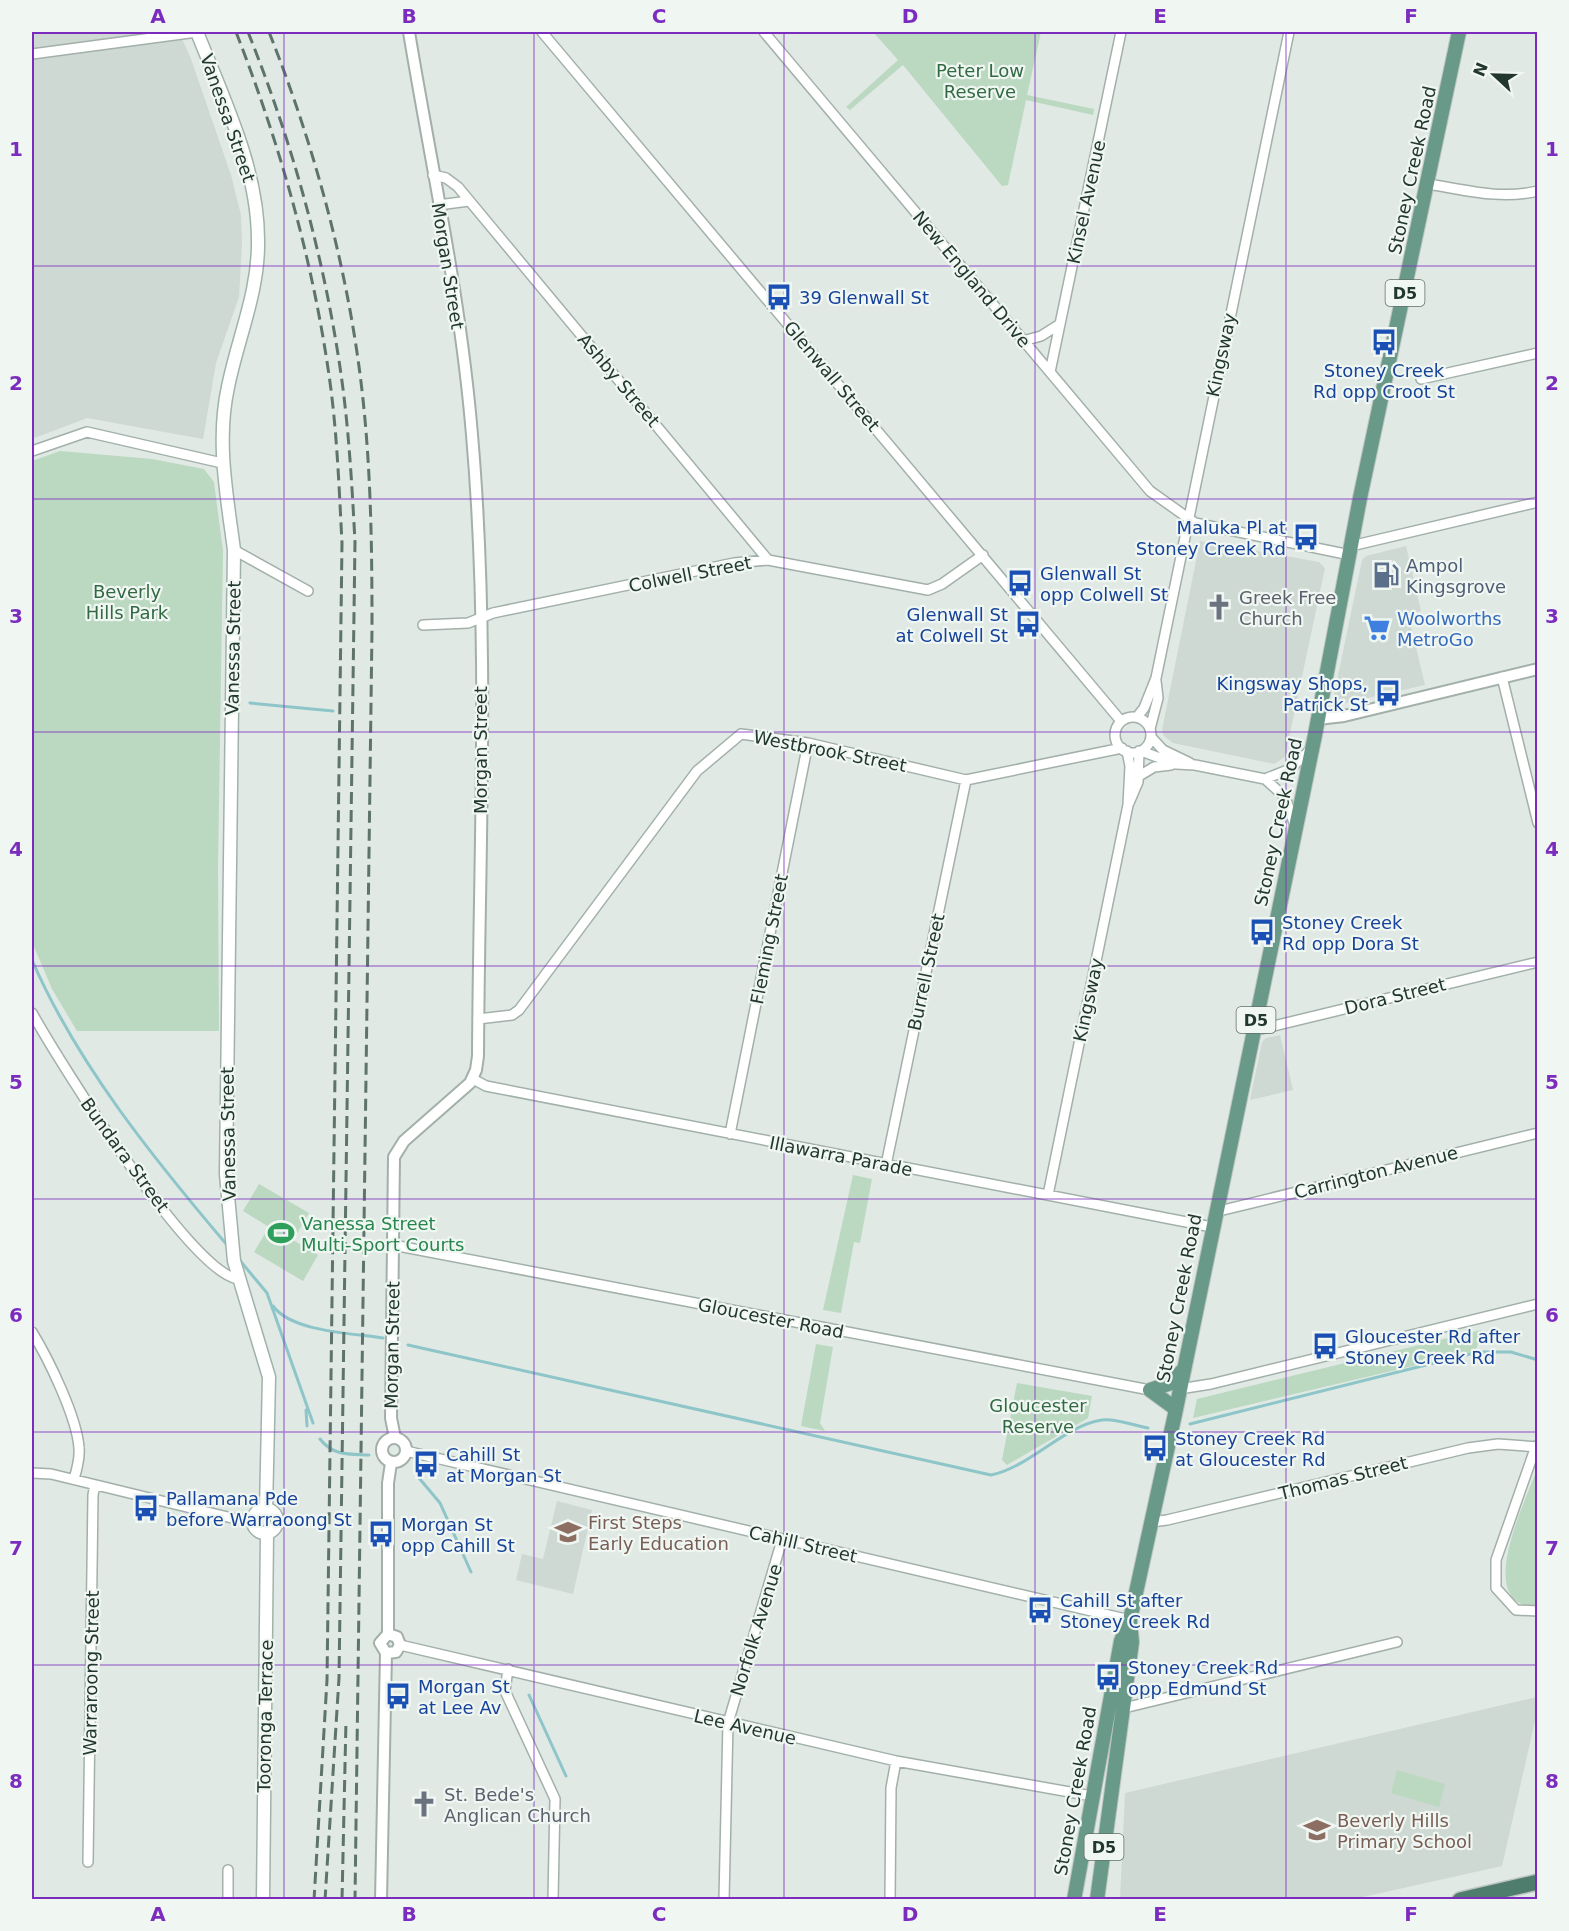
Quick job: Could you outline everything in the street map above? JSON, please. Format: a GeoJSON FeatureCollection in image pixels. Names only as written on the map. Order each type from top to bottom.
{"type":"FeatureCollection","features":[{"type":"Feature","properties":{"kind":"highway"},"geometry":{"type":"LineString","coordinates":[[1460,1899],[1538,1882]]}},
{"type":"Feature","properties":{"kind":"main road","name":"Vanessa Street"},"geometry":{"type":"LineString","coordinates":[[197,32],[246,164],[254,193],[258,239],[257,273],[251,307],[228,387],[222,463],[234,550],[226,1152],[232,1240],[238,1279]]}},
{"type":"Feature","properties":{"kind":"main road","name":"Stoney Creek Road"},"geometry":{"type":"LineString","coordinates":[[1074,1899],[1121,1641],[1130,1620],[1176,1411],[1318,719],[1350,551],[1459,32]]}},
{"type":"Feature","properties":{"kind":"main road"},"geometry":{"type":"LineString","coordinates":[[238,1279],[269,1377],[267,1510]]}},
{"type":"Feature","properties":{"kind":"main road"},"geometry":{"type":"LineString","coordinates":[[1150,1390],[1171,1383],[1183,1370]]}},
{"type":"Feature","properties":{"kind":"main road"},"geometry":{"type":"LineString","coordinates":[[1150,1390],[1176,1411]]}},
{"type":"Feature","properties":{"kind":"main road"},"geometry":{"type":"LineString","coordinates":[[267,1510],[276,1515],[277,1523],[274,1529],[267,1533],[258,1530],[254,1521],[256,1514],[267,1510]]}},
{"type":"Feature","properties":{"kind":"main road","name":"Tooronga Terrace"},"geometry":{"type":"LineString","coordinates":[[263,1899],[267,1533]]}},
{"type":"Feature","properties":{"kind":"main road","name":"Stoney Creek Road"},"geometry":{"type":"LineString","coordinates":[[1097,1899],[1132,1642],[1130,1620]]}},
{"type":"Feature","properties":{"kind":"street"},"geometry":{"type":"LineString","coordinates":[[32,54],[197,32]]}},
{"type":"Feature","properties":{"kind":"street","name":"Morgan Street"},"geometry":{"type":"LineString","coordinates":[[395,1438],[391,1418],[393,1173],[398,1148],[473,1078],[478,1056],[482,618],[472,435],[466,377],[409,32]]}},
{"type":"Feature","properties":{"kind":"street","name":"Glenwall Street"},"geometry":{"type":"LineString","coordinates":[[542,32],[1121,721]]}},
{"type":"Feature","properties":{"kind":"street","name":"New England Drive"},"geometry":{"type":"LineString","coordinates":[[764,32],[1137,478],[1164,503],[1204,525],[1350,551]]}},
{"type":"Feature","properties":{"kind":"street","name":"Kinsel Avenue"},"geometry":{"type":"LineString","coordinates":[[1050,372],[1122,32]]}},
{"type":"Feature","properties":{"kind":"street","name":"Kingsway"},"geometry":{"type":"LineString","coordinates":[[1137,717],[1144,708],[1156,678],[1288,32]]}},
{"type":"Feature","properties":{"kind":"street","name":"Ashby Street"},"geometry":{"type":"LineString","coordinates":[[433,175],[452,181],[768,560]]}},
{"type":"Feature","properties":{"kind":"street"},"geometry":{"type":"LineString","coordinates":[[1428,184],[1490,195],[1515,195],[1538,191]]}},
{"type":"Feature","properties":{"kind":"street"},"geometry":{"type":"LineString","coordinates":[[438,205],[469,201]]}},
{"type":"Feature","properties":{"kind":"street"},"geometry":{"type":"LineString","coordinates":[[1023,341],[1041,336],[1060,324]]}},
{"type":"Feature","properties":{"kind":"street"},"geometry":{"type":"LineString","coordinates":[[1421,379],[1538,353]]}},
{"type":"Feature","properties":{"kind":"street"},"geometry":{"type":"LineString","coordinates":[[32,451],[87,432],[222,463]]}},
{"type":"Feature","properties":{"kind":"street"},"geometry":{"type":"LineString","coordinates":[[1350,551],[1538,502]]}},
{"type":"Feature","properties":{"kind":"street"},"geometry":{"type":"LineString","coordinates":[[234,550],[308,591]]}},
{"type":"Feature","properties":{"kind":"street","name":"Colwell Street"},"geometry":{"type":"LineString","coordinates":[[423,625],[468,623],[493,614],[734,563],[768,560],[928,590],[942,584],[983,555]]}},
{"type":"Feature","properties":{"kind":"street"},"geometry":{"type":"LineString","coordinates":[[1318,719],[1344,716],[1538,669]]}},
{"type":"Feature","properties":{"kind":"street"},"geometry":{"type":"LineString","coordinates":[[1502,677],[1538,823]]}},
{"type":"Feature","properties":{"kind":"street","name":"Kingsway"},"geometry":{"type":"LineString","coordinates":[[1150,733],[1158,698],[1156,678]]}},
{"type":"Feature","properties":{"kind":"street"},"geometry":{"type":"LineString","coordinates":[[1176,764],[1140,751],[1125,750],[1116,738],[1121,721],[1137,717],[1163,750],[1195,765]]}},
{"type":"Feature","properties":{"kind":"street"},"geometry":{"type":"LineString","coordinates":[[1140,751],[1150,733]]}},
{"type":"Feature","properties":{"kind":"street","name":"Westbrook Street"},"geometry":{"type":"LineString","coordinates":[[478,1019],[512,1015],[519,1010],[697,771],[741,734],[808,743],[966,780],[1099,752],[1125,750]]}},
{"type":"Feature","properties":{"kind":"street","name":"Westbrook Street"},"geometry":{"type":"LineString","coordinates":[[1099,752],[1112,744],[1116,738]]}},
{"type":"Feature","properties":{"kind":"street","name":"Fleming Street"},"geometry":{"type":"LineString","coordinates":[[730,1134],[808,743]]}},
{"type":"Feature","properties":{"kind":"street"},"geometry":{"type":"LineString","coordinates":[[1139,776],[1154,767],[1176,764],[1195,765],[1265,779],[1290,770],[1312,747]]}},
{"type":"Feature","properties":{"kind":"street","name":"Kingsway"},"geometry":{"type":"LineString","coordinates":[[1048,1195],[1128,806],[1131,766],[1125,750]]}},
{"type":"Feature","properties":{"kind":"street","name":"Kingsway"},"geometry":{"type":"LineString","coordinates":[[1128,806],[1139,776],[1140,751]]}},
{"type":"Feature","properties":{"kind":"street"},"geometry":{"type":"LineString","coordinates":[[1265,779],[1288,802],[1295,828]]}},
{"type":"Feature","properties":{"kind":"street","name":"Burrell Street"},"geometry":{"type":"LineString","coordinates":[[886,1165],[966,780]]}},
{"type":"Feature","properties":{"kind":"street","name":"Dora Street"},"geometry":{"type":"LineString","coordinates":[[1253,1031],[1538,962]]}},
{"type":"Feature","properties":{"kind":"street","name":"Bundara Street"},"geometry":{"type":"LineString","coordinates":[[32,1013],[98,1121],[154,1199],[212,1264],[227,1276],[238,1279]]}},
{"type":"Feature","properties":{"kind":"street","name":"Illawarra Parade"},"geometry":{"type":"LineString","coordinates":[[473,1078],[486,1086],[1212,1227]]}},
{"type":"Feature","properties":{"kind":"street","name":"Carrington Avenue"},"geometry":{"type":"LineString","coordinates":[[1215,1212],[1538,1133]]}},
{"type":"Feature","properties":{"kind":"street","name":"Gloucester Road"},"geometry":{"type":"LineString","coordinates":[[393,1245],[1150,1390]]}},
{"type":"Feature","properties":{"kind":"street"},"geometry":{"type":"LineString","coordinates":[[1179,1389],[1211,1384],[1538,1304]]}},
{"type":"Feature","properties":{"kind":"street"},"geometry":{"type":"LineString","coordinates":[[32,1332],[66,1401],[76,1432],[79,1458],[74,1479]]}},
{"type":"Feature","properties":{"kind":"street"},"geometry":{"type":"LineString","coordinates":[[395,1438],[402,1441],[406,1451],[401,1461],[391,1462],[383,1457],[381,1450],[387,1440],[395,1438]]}},
{"type":"Feature","properties":{"kind":"street","name":"Thomas Street"},"geometry":{"type":"LineString","coordinates":[[1151,1522],[1468,1448],[1498,1444],[1537,1446],[1496,1560],[1497,1588],[1501,1593],[1516,1610],[1538,1611]]}},
{"type":"Feature","properties":{"kind":"street","name":"Cahill Street"},"geometry":{"type":"LineString","coordinates":[[406,1451],[1130,1620]]}},
{"type":"Feature","properties":{"kind":"street"},"geometry":{"type":"LineString","coordinates":[[381,1899],[386,1653],[380,1643],[388,1635],[388,1483],[391,1462]]}},
{"type":"Feature","properties":{"kind":"street"},"geometry":{"type":"LineString","coordinates":[[32,1473],[74,1479],[236,1519],[254,1521]]}},
{"type":"Feature","properties":{"kind":"street","name":"Warraroong Street"},"geometry":{"type":"LineString","coordinates":[[88,1862],[93,1495],[95,1485]]}},
{"type":"Feature","properties":{"kind":"street","name":"Norfolk Avenue"},"geometry":{"type":"LineString","coordinates":[[724,1899],[728,1723],[782,1540]]}},
{"type":"Feature","properties":{"kind":"street"},"geometry":{"type":"LineString","coordinates":[[386,1653],[396,1652],[400,1645],[397,1637],[388,1635]]}},
{"type":"Feature","properties":{"kind":"street"},"geometry":{"type":"LineString","coordinates":[[1124,1708],[1397,1642]]}},
{"type":"Feature","properties":{"kind":"street","name":"Lee Avenue"},"geometry":{"type":"LineString","coordinates":[[400,1645],[896,1761],[1092,1796]]}},
{"type":"Feature","properties":{"kind":"street"},"geometry":{"type":"LineString","coordinates":[[508,1669],[505,1691],[555,1799],[554,1899]]}},
{"type":"Feature","properties":{"kind":"street"},"geometry":{"type":"LineString","coordinates":[[890,1899],[891,1788],[896,1761]]}},
{"type":"Feature","properties":{"kind":"street"},"geometry":{"type":"LineString","coordinates":[[228,1870],[228,1899]]}},
{"type":"Feature","properties":{"kind":"shaded area"},"geometry":{"type":"Polygon","coordinates":[[[32,32],[179,32],[191,59],[231,175],[241,215],[242,243],[239,297],[216,363],[203,439],[87,418],[32,439],[32,32]]]}},
{"type":"Feature","properties":{"kind":"shaded area"},"geometry":{"type":"Polygon","coordinates":[[[1200,541],[1319,562],[1325,568],[1285,757],[1274,764],[1173,743],[1164,736],[1162,730],[1200,541]]]}},
{"type":"Feature","properties":{"kind":"shaded area"},"geometry":{"type":"Polygon","coordinates":[[[1406,546],[1421,611],[1408,614],[1425,685],[1337,705],[1334,695],[1362,560],[1366,556],[1406,546]]]}},
{"type":"Feature","properties":{"kind":"shaded area"},"geometry":{"type":"Polygon","coordinates":[[[1280,1035],[1293,1090],[1250,1100],[1262,1042],[1266,1038],[1280,1035]]]}},
{"type":"Feature","properties":{"kind":"shaded area","name":"First Steps Early Education"},"geometry":{"type":"Polygon","coordinates":[[[557,1501],[592,1510],[573,1594],[516,1580],[522,1554],[543,1559],[557,1501]]]}},
{"type":"Feature","properties":{"kind":"shaded area","name":"Beverly Hills Primary School"},"geometry":{"type":"Polygon","coordinates":[[[1537,1697],[1537,1712],[1502,1866],[1354,1899],[1120,1900],[1125,1793],[1537,1697]]]}},
{"type":"Feature","properties":{"kind":"green space","name":"Peter Low Reserve"},"geometry":{"type":"Polygon","coordinates":[[[873,32],[1041,32],[1027,95],[1094,109],[1093,115],[1026,100],[1008,185],[1002,186],[903,65],[850,110],[846,107],[898,60],[873,32]]]}},
{"type":"Feature","properties":{"kind":"green space","name":"Beverly Hills Park"},"geometry":{"type":"Polygon","coordinates":[[[60,451],[152,459],[204,469],[214,482],[223,551],[218,868],[219,1031],[77,1031],[52,989],[32,942],[32,461],[60,451]]]}},
{"type":"Feature","properties":{"kind":"green space"},"geometry":{"type":"Polygon","coordinates":[[[853,1175],[872,1179],[860,1243],[854,1242],[841,1313],[823,1310],[853,1175]]]}},
{"type":"Feature","properties":{"kind":"green space","name":"Vanessa Street Multi-Sport Courts"},"geometry":{"type":"Polygon","coordinates":[[[259,1184],[309,1213],[293,1240],[318,1255],[303,1281],[254,1252],[269,1227],[243,1211],[259,1184]]]}},
{"type":"Feature","properties":{"kind":"green space"},"geometry":{"type":"Polygon","coordinates":[[[1481,1330],[1476,1351],[1193,1418],[1197,1399],[1481,1330]]]}},
{"type":"Feature","properties":{"kind":"green space"},"geometry":{"type":"Polygon","coordinates":[[[816,1344],[833,1347],[820,1423],[825,1431],[801,1426],[816,1344]]]}},
{"type":"Feature","properties":{"kind":"green space","name":"Gloucester Reserve"},"geometry":{"type":"Polygon","coordinates":[[[1017,1383],[1092,1396],[1088,1418],[1007,1465],[1002,1460],[1017,1383]]]}},
{"type":"Feature","properties":{"kind":"green space"},"geometry":{"type":"Polygon","coordinates":[[[1537,1469],[1537,1607],[1518,1602],[1508,1590],[1506,1571],[1508,1550],[1515,1526],[1537,1469]]]}},
{"type":"Feature","properties":{"kind":"green space"},"geometry":{"type":"Polygon","coordinates":[[[1397,1770],[1445,1784],[1439,1807],[1391,1793],[1397,1770]]]}},
{"type":"Feature","properties":{"kind":"waterway"},"geometry":{"type":"LineString","coordinates":[[250,703],[333,711]]}},
{"type":"Feature","properties":{"kind":"waterway"},"geometry":{"type":"LineString","coordinates":[[32,960],[50,999],[94,1073],[172,1179],[227,1245]]}},
{"type":"Feature","properties":{"kind":"waterway"},"geometry":{"type":"LineString","coordinates":[[237,1257],[267,1293],[313,1423]]}},
{"type":"Feature","properties":{"kind":"waterway"},"geometry":{"type":"LineString","coordinates":[[273,1306],[282,1315],[308,1326],[340,1333],[383,1338]]}},
{"type":"Feature","properties":{"kind":"waterway"},"geometry":{"type":"LineString","coordinates":[[408,1345],[991,1475],[1020,1464],[1061,1437],[1088,1423],[1113,1420],[1148,1428]]}},
{"type":"Feature","properties":{"kind":"waterway"},"geometry":{"type":"LineString","coordinates":[[1190,1424],[1478,1352],[1511,1352],[1538,1360]]}},
{"type":"Feature","properties":{"kind":"waterway"},"geometry":{"type":"LineString","coordinates":[[306,1410],[307,1426]]}},
{"type":"Feature","properties":{"kind":"waterway"},"geometry":{"type":"LineString","coordinates":[[320,1439],[330,1449],[336,1451],[369,1455]]}},
{"type":"Feature","properties":{"kind":"waterway"},"geometry":{"type":"LineString","coordinates":[[419,1478],[440,1503],[471,1572]]}},
{"type":"Feature","properties":{"kind":"waterway"},"geometry":{"type":"LineString","coordinates":[[529,1695],[566,1776]]}},
{"type":"Feature","properties":{"kind":"railway"},"geometry":{"type":"LineString","coordinates":[[236,32],[280,158],[313,287],[332,396],[342,543],[327,1680],[314,1900]]}},
{"type":"Feature","properties":{"kind":"railway"},"geometry":{"type":"LineString","coordinates":[[248,32],[279,115],[316,243],[334,330],[344,395],[355,542],[339,1678],[325,1900]]}},
{"type":"Feature","properties":{"kind":"railway"},"geometry":{"type":"LineString","coordinates":[[269,32],[313,157],[346,287],[364,406],[370,502],[372,629],[355,1900]]}},
{"type":"Feature","properties":{"kind":"railway"},"geometry":{"type":"LineString","coordinates":[[342,1900],[346,1720]]}},
{"type":"Feature","properties":{"kind":"place","name":"39 Glenwall St"},"geometry":{"type":"Point","coordinates":[779,297]}},
{"type":"Feature","properties":{"kind":"place","name":"Stoney Creek Rd opp Croot St"},"geometry":{"type":"Point","coordinates":[1384,342]}},
{"type":"Feature","properties":{"kind":"place","name":"Maluka Pl at Stoney Creek Rd"},"geometry":{"type":"Point","coordinates":[1306,537]}},
{"type":"Feature","properties":{"kind":"place","name":"Ampol Kingsgrove"},"geometry":{"type":"Point","coordinates":[1386,575]}},
{"type":"Feature","properties":{"kind":"place","name":"Glenwall St opp Colwell St"},"geometry":{"type":"Point","coordinates":[1020,583]}},
{"type":"Feature","properties":{"kind":"place","name":"Greek Free Church"},"geometry":{"type":"Point","coordinates":[1219,607]}},
{"type":"Feature","properties":{"kind":"place","name":"Glenwall St at Colwell St"},"geometry":{"type":"Point","coordinates":[1028,624]}},
{"type":"Feature","properties":{"kind":"place","name":"Woolworths MetroGo"},"geometry":{"type":"Point","coordinates":[1377,628]}},
{"type":"Feature","properties":{"kind":"place","name":"Kingsway Shops, Patrick St"},"geometry":{"type":"Point","coordinates":[1388,693]}},
{"type":"Feature","properties":{"kind":"place","name":"Stoney Creek Rd opp Dora St"},"geometry":{"type":"Point","coordinates":[1262,932]}},
{"type":"Feature","properties":{"kind":"place","name":"Vanessa Street Multi-Sport Courts"},"geometry":{"type":"Point","coordinates":[281,1233]}},
{"type":"Feature","properties":{"kind":"place","name":"Gloucester Rd after Stoney Creek Rd"},"geometry":{"type":"Point","coordinates":[1325,1346]}},
{"type":"Feature","properties":{"kind":"place","name":"Stoney Creek Rd at Gloucester Rd"},"geometry":{"type":"Point","coordinates":[1155,1448]}},
{"type":"Feature","properties":{"kind":"place","name":"Cahill St at Morgan St"},"geometry":{"type":"Point","coordinates":[426,1464]}},
{"type":"Feature","properties":{"kind":"place","name":"Pallamana Pde before Warraoong St"},"geometry":{"type":"Point","coordinates":[146,1508]}},
{"type":"Feature","properties":{"kind":"place","name":"First Steps Early Education"},"geometry":{"type":"Point","coordinates":[568,1532]}},
{"type":"Feature","properties":{"kind":"place","name":"Morgan St opp Cahill St"},"geometry":{"type":"Point","coordinates":[381,1534]}},
{"type":"Feature","properties":{"kind":"place","name":"Cahill St after Stoney Creek Rd"},"geometry":{"type":"Point","coordinates":[1040,1610]}},
{"type":"Feature","properties":{"kind":"place","name":"Stoney Creek Rd opp Edmund St"},"geometry":{"type":"Point","coordinates":[1108,1677]}},
{"type":"Feature","properties":{"kind":"place","name":"Morgan St at Lee Av"},"geometry":{"type":"Point","coordinates":[398,1696]}},
{"type":"Feature","properties":{"kind":"place","name":"St. Bede's Anglican Church"},"geometry":{"type":"Point","coordinates":[424,1804]}},
{"type":"Feature","properties":{"kind":"place","name":"Beverly Hills Primary School"},"geometry":{"type":"Point","coordinates":[1317,1830]}}]}
